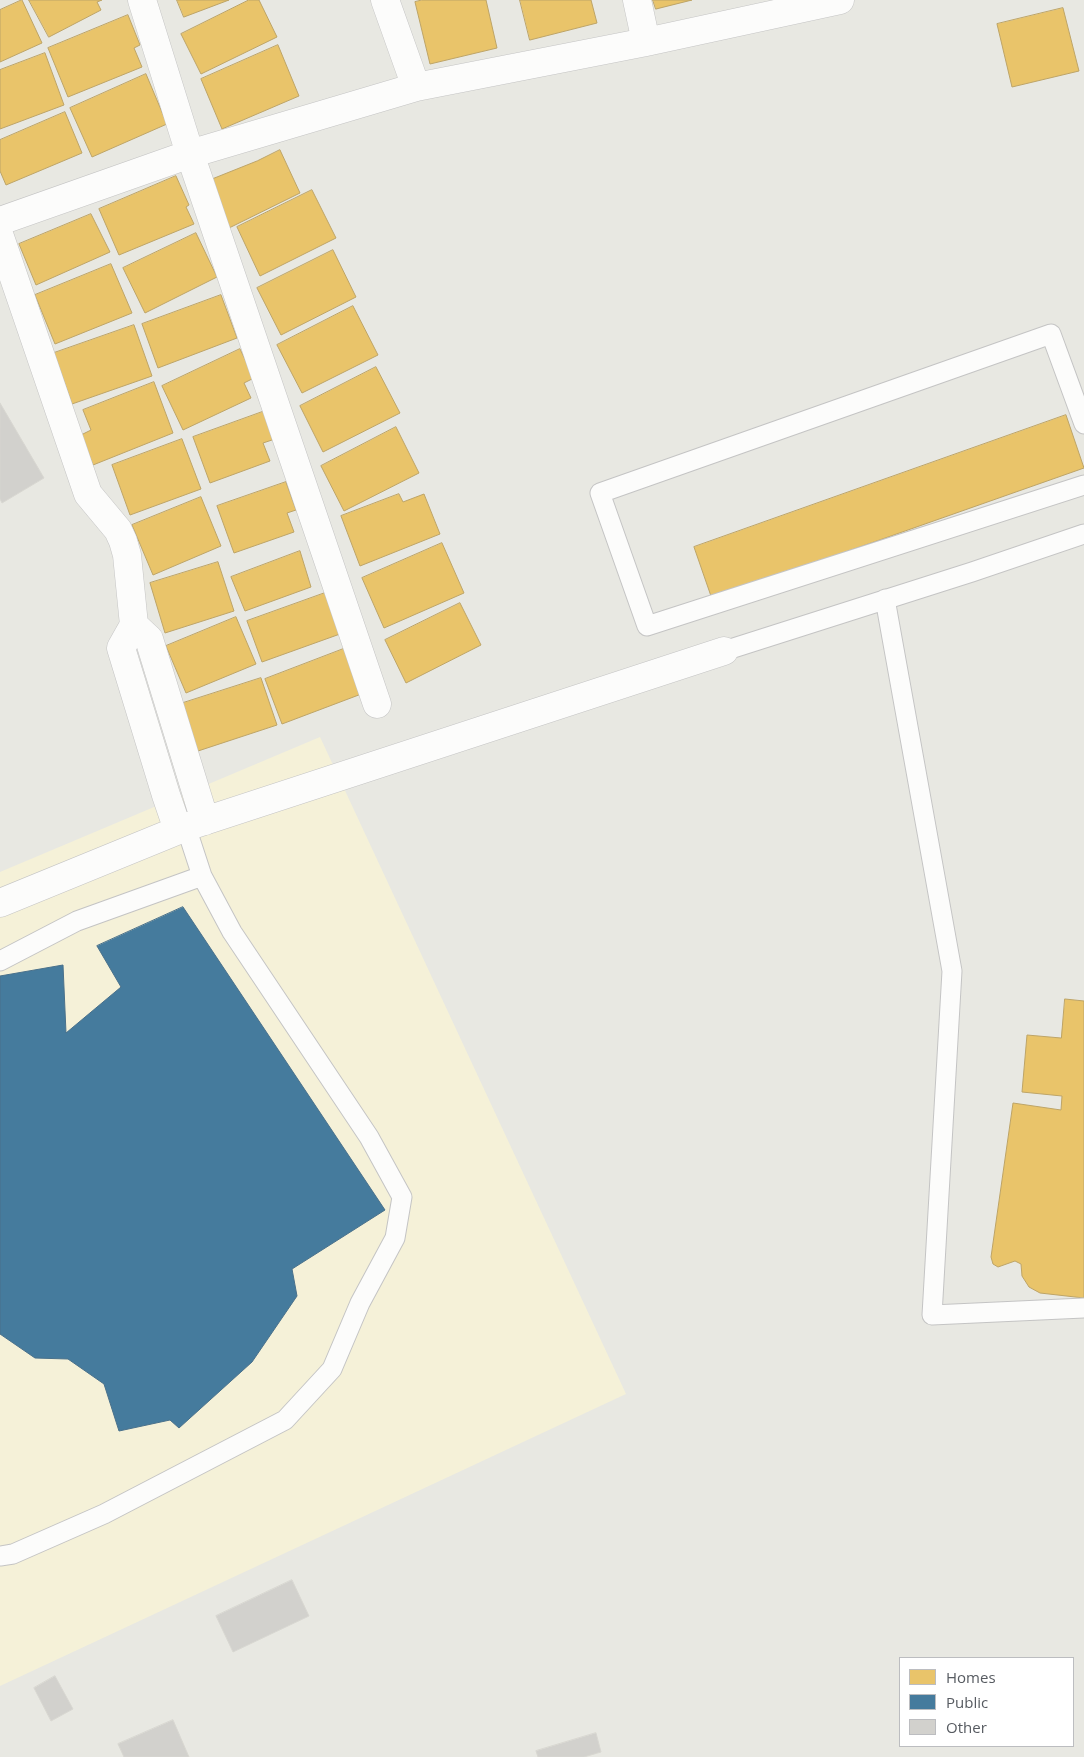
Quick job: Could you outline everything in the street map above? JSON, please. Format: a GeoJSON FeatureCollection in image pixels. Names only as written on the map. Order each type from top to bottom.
{"type":"FeatureCollection","features":[{"type":"Feature","properties":{"kind":"street"},"geometry":{"type":"LineString","coordinates":[[142,0],[190,154],[377,704]]}},
{"type":"Feature","properties":{"kind":"street"},"geometry":{"type":"LineString","coordinates":[[386,0],[416,87]]}},
{"type":"Feature","properties":{"kind":"street"},"geometry":{"type":"LineString","coordinates":[[637,0],[646,42]]}},
{"type":"Feature","properties":{"kind":"street"},"geometry":{"type":"LineString","coordinates":[[0,221],[190,154],[416,87],[646,42],[840,0]]}},
{"type":"Feature","properties":{"kind":"street"},"geometry":{"type":"LineString","coordinates":[[0,236],[88,494],[118,530],[123,541],[127,556],[134,625],[121,648],[166,795],[190,826]]}},
{"type":"Feature","properties":{"kind":"street"},"geometry":{"type":"LineString","coordinates":[[0,904],[190,826],[724,651]]}},
{"type":"Feature","properties":{"kind":"lane"},"geometry":{"type":"LineString","coordinates":[[1084,424],[1052,334],[600,493],[647,626],[1084,485]]}},
{"type":"Feature","properties":{"kind":"lane"},"geometry":{"type":"LineString","coordinates":[[724,651],[964,575],[1084,534]]}},
{"type":"Feature","properties":{"kind":"lane"},"geometry":{"type":"LineString","coordinates":[[885,599],[952,971],[932,1315],[1084,1308]]}},
{"type":"Feature","properties":{"kind":"lane"},"geometry":{"type":"LineString","coordinates":[[0,1556],[13,1554],[104,1514],[285,1420],[332,1369],[360,1303],[395,1238],[402,1197],[369,1137],[232,932],[202,876],[190,826]]}},
{"type":"Feature","properties":{"kind":"lane"},"geometry":{"type":"LineString","coordinates":[[0,961],[77,921],[202,876]]}},
{"type":"Feature","properties":{"kind":"shaded area"},"geometry":{"type":"Polygon","coordinates":[[[320,737],[626,1394],[0,1686],[0,872],[320,737]]]}},
{"type":"Feature","properties":{"kind":"building: Homes"},"geometry":{"type":"Polygon","coordinates":[[[22,0],[42,43],[0,62],[0,10],[22,0]]]}},
{"type":"Feature","properties":{"kind":"building: Homes"},"geometry":{"type":"Polygon","coordinates":[[[29,0],[102,0],[97,2],[101,10],[49,37],[29,0]]]}},
{"type":"Feature","properties":{"kind":"building: Homes"},"geometry":{"type":"Polygon","coordinates":[[[177,0],[229,0],[184,17],[177,0]]]}},
{"type":"Feature","properties":{"kind":"building: Homes"},"geometry":{"type":"Polygon","coordinates":[[[249,0],[259,0],[277,37],[201,74],[181,34],[249,0]]]}},
{"type":"Feature","properties":{"kind":"building: Homes"},"geometry":{"type":"Polygon","coordinates":[[[422,0],[486,0],[497,48],[430,64],[415,2],[422,0]]]}},
{"type":"Feature","properties":{"kind":"building: Homes"},"geometry":{"type":"Polygon","coordinates":[[[520,0],[591,0],[597,23],[530,40],[520,0]]]}},
{"type":"Feature","properties":{"kind":"building: Homes"},"geometry":{"type":"Polygon","coordinates":[[[653,0],[692,0],[656,9],[653,0]]]}},
{"type":"Feature","properties":{"kind":"building: Homes"},"geometry":{"type":"Polygon","coordinates":[[[1063,8],[1079,71],[1012,87],[997,24],[1063,8]]]}},
{"type":"Feature","properties":{"kind":"building: Homes"},"geometry":{"type":"Polygon","coordinates":[[[128,15],[140,45],[134,48],[142,67],[68,97],[48,48],[128,15]]]}},
{"type":"Feature","properties":{"kind":"building: Homes"},"geometry":{"type":"Polygon","coordinates":[[[278,45],[299,96],[222,129],[201,79],[278,45]]]}},
{"type":"Feature","properties":{"kind":"building: Homes"},"geometry":{"type":"Polygon","coordinates":[[[45,53],[64,105],[0,129],[0,70],[45,53]]]}},
{"type":"Feature","properties":{"kind":"building: Homes"},"geometry":{"type":"Polygon","coordinates":[[[146,74],[167,124],[92,157],[70,108],[146,74]]]}},
{"type":"Feature","properties":{"kind":"building: Homes"},"geometry":{"type":"Polygon","coordinates":[[[65,112],[82,153],[6,185],[0,171],[0,140],[65,112]]]}},
{"type":"Feature","properties":{"kind":"building: Homes"},"geometry":{"type":"Polygon","coordinates":[[[280,150],[300,193],[229,228],[207,181],[280,150]]]}},
{"type":"Feature","properties":{"kind":"building: Homes"},"geometry":{"type":"Polygon","coordinates":[[[176,176],[189,205],[186,207],[194,224],[119,255],[99,209],[176,176]]]}},
{"type":"Feature","properties":{"kind":"building: Homes"},"geometry":{"type":"Polygon","coordinates":[[[312,190],[336,238],[260,276],[237,227],[312,190]]]}},
{"type":"Feature","properties":{"kind":"building: Homes"},"geometry":{"type":"Polygon","coordinates":[[[91,214],[110,252],[36,285],[19,244],[91,214]]]}},
{"type":"Feature","properties":{"kind":"building: Homes"},"geometry":{"type":"Polygon","coordinates":[[[196,233],[217,277],[145,313],[123,268],[196,233]]]}},
{"type":"Feature","properties":{"kind":"building: Homes"},"geometry":{"type":"Polygon","coordinates":[[[333,250],[356,297],[281,335],[257,288],[333,250]]]}},
{"type":"Feature","properties":{"kind":"building: Homes"},"geometry":{"type":"Polygon","coordinates":[[[111,264],[132,313],[55,344],[35,295],[111,264]]]}},
{"type":"Feature","properties":{"kind":"building: Homes"},"geometry":{"type":"Polygon","coordinates":[[[221,295],[237,338],[158,368],[142,324],[221,295]]]}},
{"type":"Feature","properties":{"kind":"building: Homes"},"geometry":{"type":"Polygon","coordinates":[[[353,306],[378,355],[302,393],[277,345],[353,306]]]}},
{"type":"Feature","properties":{"kind":"building: Homes"},"geometry":{"type":"Polygon","coordinates":[[[134,325],[152,376],[72,404],[54,353],[134,325]]]}},
{"type":"Feature","properties":{"kind":"building: Homes"},"geometry":{"type":"Polygon","coordinates":[[[240,349],[254,378],[244,383],[251,398],[183,430],[162,386],[240,349]]]}},
{"type":"Feature","properties":{"kind":"building: Homes"},"geometry":{"type":"Polygon","coordinates":[[[376,367],[400,413],[323,452],[300,406],[376,367]]]}},
{"type":"Feature","properties":{"kind":"building: Homes"},"geometry":{"type":"Polygon","coordinates":[[[154,382],[173,433],[93,465],[81,435],[91,430],[83,410],[154,382]]]}},
{"type":"Feature","properties":{"kind":"building: Homes"},"geometry":{"type":"Polygon","coordinates":[[[265,411],[275,439],[263,443],[270,461],[210,483],[193,437],[265,411]]]}},
{"type":"Feature","properties":{"kind":"building: Homes"},"geometry":{"type":"Polygon","coordinates":[[[1066,415],[1084,468],[712,599],[694,547],[1066,415]]]}},
{"type":"Feature","properties":{"kind":"building: Homes"},"geometry":{"type":"Polygon","coordinates":[[[396,427],[419,473],[344,511],[321,466],[396,427]]]}},
{"type":"Feature","properties":{"kind":"building: Homes"},"geometry":{"type":"Polygon","coordinates":[[[182,439],[201,489],[130,515],[112,465],[182,439]]]}},
{"type":"Feature","properties":{"kind":"building: Homes"},"geometry":{"type":"Polygon","coordinates":[[[286,482],[296,510],[287,513],[294,532],[234,553],[217,506],[286,482]]]}},
{"type":"Feature","properties":{"kind":"building: Homes"},"geometry":{"type":"Polygon","coordinates":[[[399,494],[403,502],[424,494],[440,534],[360,566],[341,516],[399,494]]]}},
{"type":"Feature","properties":{"kind":"building: Homes"},"geometry":{"type":"Polygon","coordinates":[[[201,497],[221,546],[153,575],[132,525],[201,497]]]}},
{"type":"Feature","properties":{"kind":"building: Homes"},"geometry":{"type":"Polygon","coordinates":[[[442,543],[464,593],[384,628],[362,578],[442,543]]]}},
{"type":"Feature","properties":{"kind":"building: Homes"},"geometry":{"type":"Polygon","coordinates":[[[300,551],[311,587],[245,611],[231,577],[300,551]]]}},
{"type":"Feature","properties":{"kind":"building: Homes"},"geometry":{"type":"Polygon","coordinates":[[[218,562],[234,611],[165,633],[150,583],[218,562]]]}},
{"type":"Feature","properties":{"kind":"building: Homes"},"geometry":{"type":"Polygon","coordinates":[[[325,593],[340,634],[262,662],[247,621],[325,593]]]}},
{"type":"Feature","properties":{"kind":"building: Homes"},"geometry":{"type":"Polygon","coordinates":[[[460,603],[481,645],[406,683],[385,640],[460,603]]]}},
{"type":"Feature","properties":{"kind":"building: Homes"},"geometry":{"type":"Polygon","coordinates":[[[236,617],[256,664],[186,693],[166,646],[236,617]]]}},
{"type":"Feature","properties":{"kind":"building: Homes"},"geometry":{"type":"Polygon","coordinates":[[[346,648],[364,693],[282,724],[265,679],[346,648]]]}},
{"type":"Feature","properties":{"kind":"building: Homes"},"geometry":{"type":"Polygon","coordinates":[[[261,678],[277,725],[195,752],[180,704],[261,678]]]}},
{"type":"Feature","properties":{"kind":"building: Homes"},"geometry":{"type":"Polygon","coordinates":[[[1065,999],[1084,1001],[1084,1298],[1040,1293],[1029,1287],[1022,1276],[1021,1264],[1015,1261],[998,1267],[993,1264],[991,1257],[1013,1103],[1061,1110],[1062,1096],[1022,1092],[1027,1035],[1061,1038],[1065,999]]]}},
{"type":"Feature","properties":{"kind":"building: Public"},"geometry":{"type":"Polygon","coordinates":[[[183,907],[385,1210],[292,1269],[297,1296],[252,1362],[179,1428],[170,1420],[119,1431],[104,1384],[68,1359],[35,1358],[0,1334],[0,976],[63,965],[66,1033],[121,987],[97,946],[183,907]]]}},
{"type":"Feature","properties":{"kind":"building: Other"},"geometry":{"type":"Polygon","coordinates":[[[0,403],[44,478],[2,503],[0,499],[0,403]]]}},
{"type":"Feature","properties":{"kind":"building: Other"},"geometry":{"type":"Polygon","coordinates":[[[292,1580],[309,1616],[233,1652],[216,1616],[292,1580]]]}},
{"type":"Feature","properties":{"kind":"building: Other"},"geometry":{"type":"Polygon","coordinates":[[[55,1676],[73,1709],[51,1721],[34,1688],[55,1676]]]}},
{"type":"Feature","properties":{"kind":"building: Other"},"geometry":{"type":"Polygon","coordinates":[[[173,1720],[189,1757],[124,1757],[118,1744],[173,1720]]]}},
{"type":"Feature","properties":{"kind":"building: Other"},"geometry":{"type":"Polygon","coordinates":[[[596,1733],[601,1752],[584,1757],[538,1757],[536,1751],[596,1733]]]}}]}
